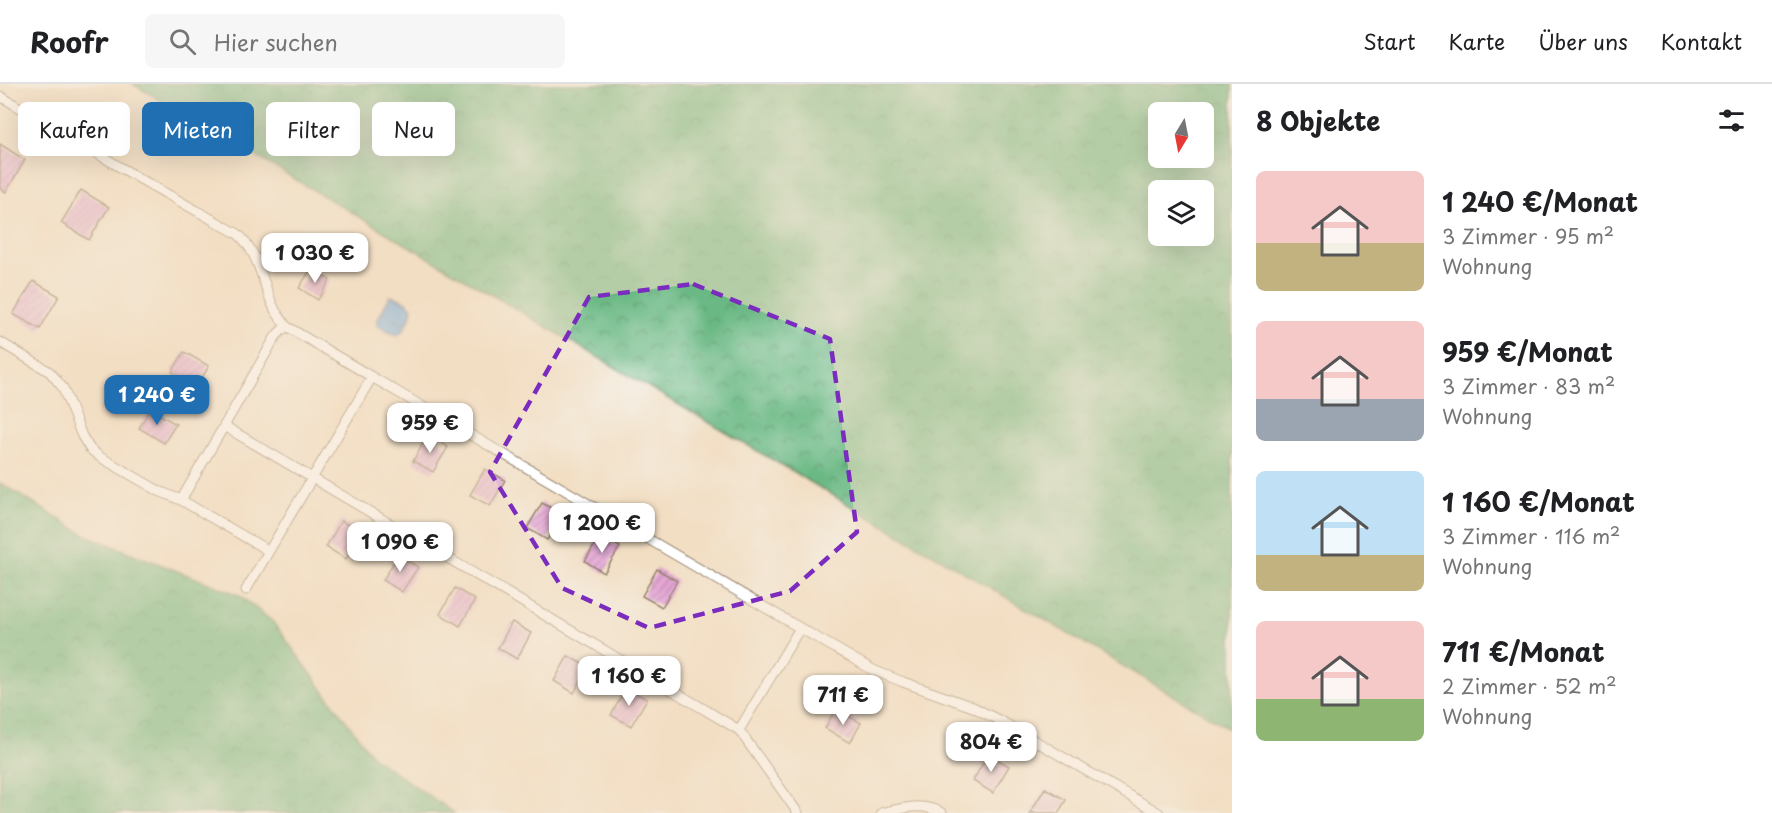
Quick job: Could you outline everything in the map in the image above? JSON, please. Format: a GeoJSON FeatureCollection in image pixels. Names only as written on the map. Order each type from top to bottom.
{"type":"FeatureCollection","features":[{"type":"Feature","properties":{"kind":"lane"},"geometry":{"type":"LineString","coordinates":[[0,96],[247,242],[253,251],[275,309],[286,326],[873,670],[973,707],[1006,723],[1159,813]]}},
{"type":"Feature","properties":{"kind":"lane"},"geometry":{"type":"LineString","coordinates":[[182,500],[276,336],[286,326]]}},
{"type":"Feature","properties":{"kind":"lane"},"geometry":{"type":"LineString","coordinates":[[0,342],[50,372],[63,388],[82,436],[90,449],[100,457],[159,491],[182,500],[269,551]]}},
{"type":"Feature","properties":{"kind":"lane"},"geometry":{"type":"LineString","coordinates":[[246,590],[372,377]]}},
{"type":"Feature","properties":{"kind":"lane"},"geometry":{"type":"LineString","coordinates":[[224,426],[739,730],[798,813]]}},
{"type":"Feature","properties":{"kind":"lane"},"geometry":{"type":"LineString","coordinates":[[739,730],[800,628]]}},
{"type":"Feature","properties":{"kind":"lane"},"geometry":{"type":"LineString","coordinates":[[882,813],[911,806],[935,809],[942,813]]}},
{"type":"Feature","properties":{"kind":"highlighted area"},"geometry":{"type":"Polygon","coordinates":[[[693,284],[830,339],[857,532],[790,591],[649,628],[562,588],[490,472],[589,297],[693,284]]]}},
{"type":"Feature","properties":{"kind":"green space"},"geometry":{"type":"Polygon","coordinates":[[[133,84],[1232,84],[1232,730],[254,155],[254,102],[164,102],[133,84]]]}},
{"type":"Feature","properties":{"kind":"green space"},"geometry":{"type":"Polygon","coordinates":[[[0,483],[85,535],[239,595],[272,621],[373,757],[454,813],[0,813],[0,483]]]}},
{"type":"Feature","properties":{"kind":"water"},"geometry":{"type":"Polygon","coordinates":[[[390,296],[408,303],[412,308],[408,323],[397,335],[377,325],[390,296]]]}},
{"type":"Feature","properties":{"kind":"building"},"geometry":{"type":"Polygon","coordinates":[[[0,144],[25,160],[6,192],[0,189],[0,144]]]}},
{"type":"Feature","properties":{"kind":"building"},"geometry":{"type":"Polygon","coordinates":[[[81,190],[109,207],[89,240],[61,223],[81,190]]]}},
{"type":"Feature","properties":{"kind":"building"},"geometry":{"type":"Polygon","coordinates":[[[311,269],[330,280],[318,300],[299,288],[311,269]]]}},
{"type":"Feature","properties":{"kind":"building"},"geometry":{"type":"Polygon","coordinates":[[[33,281],[59,296],[40,329],[13,314],[33,281]]]}},
{"type":"Feature","properties":{"kind":"building"},"geometry":{"type":"Polygon","coordinates":[[[184,352],[209,366],[197,386],[172,372],[184,352]]]}},
{"type":"Feature","properties":{"kind":"building"},"geometry":{"type":"Polygon","coordinates":[[[150,409],[176,424],[164,443],[139,428],[150,409]]]}},
{"type":"Feature","properties":{"kind":"building"},"geometry":{"type":"Polygon","coordinates":[[[428,435],[448,447],[433,472],[413,461],[428,435]]]}},
{"type":"Feature","properties":{"kind":"building"},"geometry":{"type":"Polygon","coordinates":[[[485,469],[505,480],[490,506],[470,495],[485,469]]]}},
{"type":"Feature","properties":{"kind":"building"},"geometry":{"type":"Polygon","coordinates":[[[542,503],[562,514],[547,540],[527,528],[542,503]]]}},
{"type":"Feature","properties":{"kind":"building"},"geometry":{"type":"Polygon","coordinates":[[[341,521],[361,532],[346,559],[326,547],[341,521]]]}},
{"type":"Feature","properties":{"kind":"building"},"geometry":{"type":"Polygon","coordinates":[[[600,536],[620,547],[604,573],[585,561],[600,536]]]}},
{"type":"Feature","properties":{"kind":"building"},"geometry":{"type":"Polygon","coordinates":[[[398,555],[418,567],[402,592],[383,580],[398,555]]]}},
{"type":"Feature","properties":{"kind":"building"},"geometry":{"type":"Polygon","coordinates":[[[657,569],[677,581],[662,607],[642,596],[657,569]]]}},
{"type":"Feature","properties":{"kind":"building"},"geometry":{"type":"Polygon","coordinates":[[[455,588],[475,600],[460,626],[440,614],[455,588]]]}},
{"type":"Feature","properties":{"kind":"building"},"geometry":{"type":"Polygon","coordinates":[[[512,622],[531,633],[517,659],[498,648],[512,622]]]}},
{"type":"Feature","properties":{"kind":"building"},"geometry":{"type":"Polygon","coordinates":[[[568,656],[588,667],[574,693],[554,681],[568,656]]]}},
{"type":"Feature","properties":{"kind":"building"},"geometry":{"type":"Polygon","coordinates":[[[626,688],[647,699],[631,726],[611,715],[626,688]]]}},
{"type":"Feature","properties":{"kind":"building"},"geometry":{"type":"Polygon","coordinates":[[[836,709],[861,723],[850,743],[825,728],[836,709]]]}},
{"type":"Feature","properties":{"kind":"building"},"geometry":{"type":"Polygon","coordinates":[[[988,754],[1009,766],[993,793],[973,781],[988,754]]]}},
{"type":"Feature","properties":{"kind":"building"},"geometry":{"type":"Polygon","coordinates":[[[1045,788],[1066,800],[1058,813],[1030,813],[1045,788]]]}}]}
